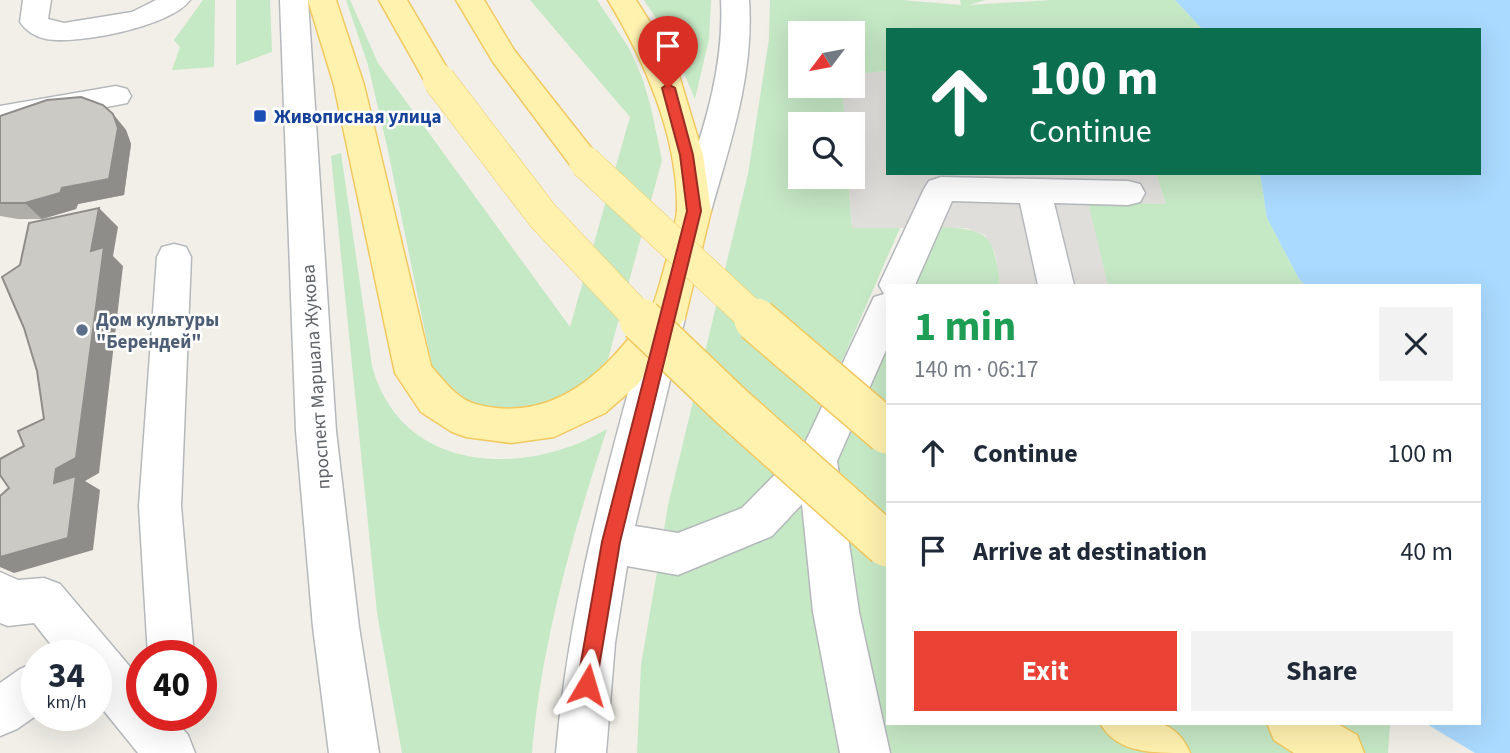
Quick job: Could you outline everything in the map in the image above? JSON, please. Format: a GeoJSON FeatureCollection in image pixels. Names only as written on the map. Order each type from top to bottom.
{"type":"FeatureCollection","features":[{"type":"Feature","properties":{"kind":"main road"},"geometry":{"type":"LineString","coordinates":[[322,0],[356,112],[414,373],[435,400],[466,420],[511,425],[554,419],[591,401],[624,373],[667,318],[694,211],[687,155],[674,104],[649,43],[622,0]]}},
{"type":"Feature","properties":{"kind":"main road"},"geometry":{"type":"LineString","coordinates":[[393,0],[439,80],[515,182],[580,258],[716,395],[886,544]]}},
{"type":"Feature","properties":{"kind":"main road"},"geometry":{"type":"LineString","coordinates":[[470,0],[503,55],[585,162],[777,340],[886,431]]}},
{"type":"Feature","properties":{"kind":"main road"},"geometry":{"type":"LineString","coordinates":[[1127,725],[1165,753]]}},
{"type":"Feature","properties":{"kind":"main road"},"geometry":{"type":"LineString","coordinates":[[1294,725],[1339,753]]}},
{"type":"Feature","properties":{"kind":"street"},"geometry":{"type":"LineString","coordinates":[[37,0],[34,22],[48,31],[64,32],[136,20],[151,15],[176,0]]}},
{"type":"Feature","properties":{"kind":"street","name":"проспект Маршала Жукова"},"geometry":{"type":"LineString","coordinates":[[294,0],[316,431],[336,627],[354,753]]}},
{"type":"Feature","properties":{"kind":"street"},"geometry":{"type":"LineString","coordinates":[[694,211],[725,102],[736,38],[735,0]]}},
{"type":"Feature","properties":{"kind":"street"},"geometry":{"type":"LineString","coordinates":[[0,117],[116,96]]}},
{"type":"Feature","properties":{"kind":"street"},"geometry":{"type":"LineString","coordinates":[[897,284],[940,181],[1034,190],[1128,193]]}},
{"type":"Feature","properties":{"kind":"street"},"geometry":{"type":"LineString","coordinates":[[1034,190],[1056,284]]}},
{"type":"Feature","properties":{"kind":"street"},"geometry":{"type":"LineString","coordinates":[[170,640],[160,506],[174,257]]}},
{"type":"Feature","properties":{"kind":"street"},"geometry":{"type":"LineString","coordinates":[[611,542],[678,554],[757,522],[818,458],[886,309]]}},
{"type":"Feature","properties":{"kind":"street"},"geometry":{"type":"LineString","coordinates":[[581,753],[589,660],[611,542],[667,318]]}},
{"type":"Feature","properties":{"kind":"street"},"geometry":{"type":"LineString","coordinates":[[818,458],[836,612],[865,753]]}},
{"type":"Feature","properties":{"kind":"street"},"geometry":{"type":"LineString","coordinates":[[0,594],[8,604],[44,600],[74,640]]}},
{"type":"Feature","properties":{"kind":"street"},"geometry":{"type":"LineString","coordinates":[[112,685],[172,753]]}},
{"type":"Feature","properties":{"kind":"street"},"geometry":{"type":"LineString","coordinates":[[0,712],[21,697]]}},
{"type":"Feature","properties":{"kind":"street"},"geometry":{"type":"LineString","coordinates":[[172,753],[173,731]]}},
{"type":"Feature","properties":{"kind":"shaded area"},"geometry":{"type":"Polygon","coordinates":[[[886,71],[886,175],[1157,175],[1166,204],[1089,202],[1108,284],[1000,284],[995,253],[985,235],[966,228],[852,228],[849,189],[865,189],[865,112],[844,112],[843,98],[865,98],[865,73],[886,71]]]}},
{"type":"Feature","properties":{"kind":"green space"},"geometry":{"type":"Polygon","coordinates":[[[203,0],[215,0],[214,67],[172,70],[180,47],[174,40],[203,0]]]}},
{"type":"Feature","properties":{"kind":"green space"},"geometry":{"type":"Polygon","coordinates":[[[236,0],[270,0],[272,52],[236,65],[236,0]]]}},
{"type":"Feature","properties":{"kind":"green space"},"geometry":{"type":"Polygon","coordinates":[[[346,0],[350,0],[378,63],[570,327],[630,117],[530,0],[597,0],[629,48],[642,77],[662,160],[608,359],[580,389],[548,406],[515,411],[478,405],[450,390],[432,366],[368,65],[346,0]]]}},
{"type":"Feature","properties":{"kind":"green space"},"geometry":{"type":"Polygon","coordinates":[[[644,0],[711,0],[709,39],[695,99],[669,38],[644,0]]]}},
{"type":"Feature","properties":{"kind":"green space"},"geometry":{"type":"Polygon","coordinates":[[[770,0],[901,0],[961,5],[960,0],[986,0],[968,5],[1053,0],[1175,0],[1201,28],[886,28],[886,71],[865,73],[865,21],[788,21],[788,98],[843,98],[844,112],[788,112],[788,189],[849,189],[852,228],[900,228],[803,450],[750,510],[677,539],[663,536],[668,505],[748,174],[769,39],[770,0]]]}},
{"type":"Feature","properties":{"kind":"green space"},"geometry":{"type":"Polygon","coordinates":[[[341,153],[372,366],[387,402],[409,428],[437,446],[470,456],[504,459],[540,455],[575,445],[607,429],[560,589],[536,712],[532,753],[402,753],[377,613],[331,156],[341,153]]]}},
{"type":"Feature","properties":{"kind":"green space"},"geometry":{"type":"Polygon","coordinates":[[[1157,175],[1260,175],[1267,218],[1304,284],[1108,284],[1088,202],[1166,204],[1157,175]]]}},
{"type":"Feature","properties":{"kind":"green space"},"geometry":{"type":"Polygon","coordinates":[[[938,227],[979,233],[991,245],[1000,284],[912,284],[938,227]]]}},
{"type":"Feature","properties":{"kind":"green space"},"geometry":{"type":"Polygon","coordinates":[[[886,343],[886,725],[1394,725],[1391,753],[881,753],[834,461],[886,343]]]}},
{"type":"Feature","properties":{"kind":"green space"},"geometry":{"type":"Polygon","coordinates":[[[808,484],[849,753],[637,753],[641,665],[658,566],[808,484]]]}},
{"type":"Feature","properties":{"kind":"water"},"geometry":{"type":"Polygon","coordinates":[[[1175,0],[1510,0],[1510,753],[1391,753],[1394,725],[1481,725],[1481,284],[1304,284],[1267,218],[1260,175],[1481,175],[1481,28],[1201,28],[1175,0]]]}},
{"type":"Feature","properties":{"kind":"pier"},"geometry":{"type":"Polygon","coordinates":[[[1390,725],[1428,725],[1475,753],[1388,753],[1390,725]]]}},
{"type":"Feature","properties":{"kind":"building"},"geometry":{"type":"Polygon","coordinates":[[[81,97],[103,105],[113,114],[118,128],[109,179],[62,188],[60,193],[25,203],[0,203],[0,116],[47,100],[81,97]]]}},
{"type":"Feature","properties":{"kind":"building"},"geometry":{"type":"Polygon","coordinates":[[[99,208],[91,251],[104,247],[76,458],[56,469],[54,483],[76,476],[68,538],[0,557],[0,496],[9,488],[0,475],[0,459],[24,446],[18,431],[44,419],[37,371],[24,328],[2,277],[20,265],[29,223],[99,208]]]}},
{"type":"Feature","properties":{"kind":"place","name":"Живописная улица"},"geometry":{"type":"Point","coordinates":[260,116]}},
{"type":"Feature","properties":{"kind":"place","name":"Дом культуры \"Берендей\""},"geometry":{"type":"Point","coordinates":[82,330]}},
{"type":"Feature","properties":{"kind":"route"},"geometry":{"type":"LineString","coordinates":[[587,685],[589,660],[611,542],[642,409],[677,284],[694,211],[687,155],[668,88]]}}]}
